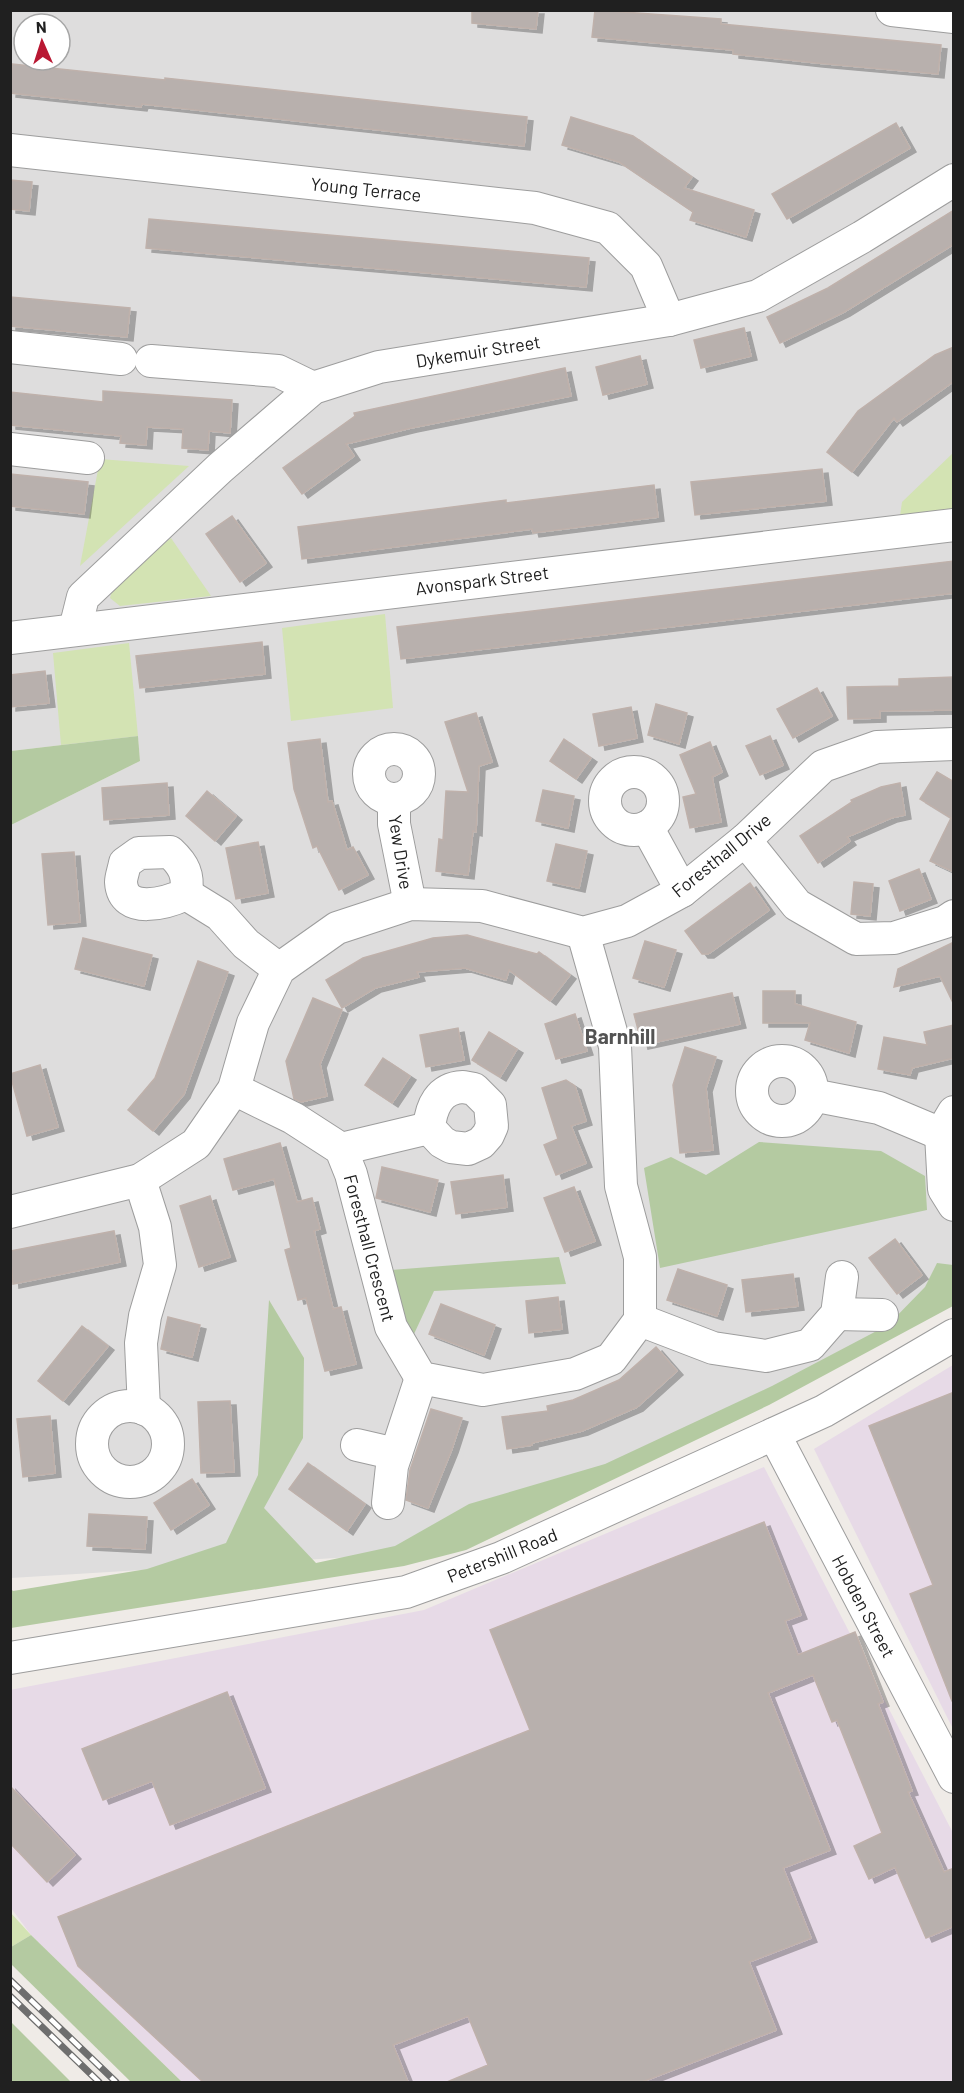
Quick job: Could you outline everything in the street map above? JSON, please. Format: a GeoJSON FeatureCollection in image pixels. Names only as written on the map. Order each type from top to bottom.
{"type":"FeatureCollection","features":[{"type":"Feature","properties":{"kind":"street"},"geometry":{"type":"LineString","coordinates":[[892,10],[954,17]]}},
{"type":"Feature","properties":{"kind":"street","name":"Young Terrace"},"geometry":{"type":"LineString","coordinates":[[10,150],[535,208],[608,228],[646,266],[669,320]]}},
{"type":"Feature","properties":{"kind":"street","name":"Dykemuir Street"},"geometry":{"type":"LineString","coordinates":[[75,629],[83,597],[220,468],[313,388],[379,366],[669,320],[758,296],[862,237],[954,180]]}},
{"type":"Feature","properties":{"kind":"street"},"geometry":{"type":"LineString","coordinates":[[10,347],[278,371],[313,388]]}},
{"type":"Feature","properties":{"kind":"street"},"geometry":{"type":"LineString","coordinates":[[10,449],[88,458]]}},
{"type":"Feature","properties":{"kind":"street","name":"Avonspark Street"},"geometry":{"type":"LineString","coordinates":[[10,638],[954,525]]}},
{"type":"Feature","properties":{"kind":"street","name":"Foresthall Drive"},"geometry":{"type":"LineString","coordinates":[[583,933],[627,921],[682,891],[745,840],[823,766],[877,747],[954,744]]}},
{"type":"Feature","properties":{"kind":"street","name":"Yew Drive"},"geometry":{"type":"LineString","coordinates":[[394,800],[394,824],[410,904]]}},
{"type":"Feature","properties":{"kind":"street"},"geometry":{"type":"LineString","coordinates":[[647,827],[682,891]]}},
{"type":"Feature","properties":{"kind":"street"},"geometry":{"type":"LineString","coordinates":[[745,840],[797,905],[856,939],[894,938],[945,922],[954,916]]}},
{"type":"Feature","properties":{"kind":"street"},"geometry":{"type":"LineString","coordinates":[[186,894],[220,915],[246,944],[279,969]]}},
{"type":"Feature","properties":{"kind":"street"},"geometry":{"type":"LineString","coordinates":[[11,1209],[140,1180],[196,1144],[234,1089],[252,1023],[279,969],[337,928],[410,904],[482,906],[583,933],[615,1046],[621,1186],[640,1257],[640,1320],[611,1359],[575,1374],[483,1390],[422,1378],[392,1466],[388,1503]]}},
{"type":"Feature","properties":{"kind":"street"},"geometry":{"type":"LineString","coordinates":[[234,1089],[293,1118],[341,1149],[429,1128]]}},
{"type":"Feature","properties":{"kind":"street"},"geometry":{"type":"LineString","coordinates":[[812,1095],[947,1123],[944,1189],[954,1205]]}},
{"type":"Feature","properties":{"kind":"street","name":"Foresthall Crescent"},"geometry":{"type":"LineString","coordinates":[[341,1149],[351,1174],[391,1327],[422,1378]]}},
{"type":"Feature","properties":{"kind":"street"},"geometry":{"type":"LineString","coordinates":[[140,1180],[155,1227],[160,1265],[145,1316],[141,1343],[144,1409]]}},
{"type":"Feature","properties":{"kind":"street"},"geometry":{"type":"LineString","coordinates":[[640,1320],[713,1348],[766,1356],[810,1345],[837,1314],[842,1277]]}},
{"type":"Feature","properties":{"kind":"street"},"geometry":{"type":"LineString","coordinates":[[837,1314],[882,1315]]}},
{"type":"Feature","properties":{"kind":"street","name":"Petershill Road"},"geometry":{"type":"LineString","coordinates":[[10,1658],[406,1592],[501,1558],[824,1411],[954,1335]]}},
{"type":"Feature","properties":{"kind":"street","name":"Hobden Street"},"geometry":{"type":"LineString","coordinates":[[774,1434],[952,1771]]}},
{"type":"Feature","properties":{"kind":"street"},"geometry":{"type":"LineString","coordinates":[[357,1445],[396,1454]]}},
{"type":"Feature","properties":{"kind":"shaded area"},"geometry":{"type":"Polygon","coordinates":[[[11,11],[953,11],[953,1303],[466,1550],[11,1578],[11,825],[140,761],[138,736],[11,751],[11,11]]]}},
{"type":"Feature","properties":{"kind":"shaded area"},"geometry":{"type":"Polygon","coordinates":[[[953,1365],[953,1729],[814,1449],[953,1365]]]}},
{"type":"Feature","properties":{"kind":"shaded area"},"geometry":{"type":"Polygon","coordinates":[[[764,1467],[953,1833],[953,2082],[182,2082],[31,1935],[11,1908],[10,1690],[424,1610],[764,1467]]]}},
{"type":"Feature","properties":{"kind":"green space"},"geometry":{"type":"Polygon","coordinates":[[[953,453],[953,510],[900,516],[902,502],[953,453]]]}},
{"type":"Feature","properties":{"kind":"green space"},"geometry":{"type":"Polygon","coordinates":[[[100,459],[189,466],[80,566],[100,459]]]}},
{"type":"Feature","properties":{"kind":"green space"},"geometry":{"type":"Polygon","coordinates":[[[171,538],[211,596],[120,606],[110,598],[114,583],[171,538]]]}},
{"type":"Feature","properties":{"kind":"green space"},"geometry":{"type":"Polygon","coordinates":[[[385,614],[393,708],[291,721],[282,628],[385,614]]]}},
{"type":"Feature","properties":{"kind":"green space"},"geometry":{"type":"Polygon","coordinates":[[[129,643],[138,736],[61,745],[53,653],[129,643]]]}},
{"type":"Feature","properties":{"kind":"green space"},"geometry":{"type":"Polygon","coordinates":[[[138,736],[140,761],[11,825],[11,751],[138,736]]]}},
{"type":"Feature","properties":{"kind":"green space"},"geometry":{"type":"Polygon","coordinates":[[[759,1142],[881,1151],[925,1176],[927,1210],[660,1268],[644,1168],[671,1157],[706,1175],[759,1142]]]}},
{"type":"Feature","properties":{"kind":"green space"},"geometry":{"type":"Polygon","coordinates":[[[559,1257],[566,1284],[434,1291],[414,1334],[394,1312],[391,1270],[559,1257]]]}},
{"type":"Feature","properties":{"kind":"green space"},"geometry":{"type":"Polygon","coordinates":[[[937,1263],[953,1265],[953,1306],[769,1405],[466,1550],[404,1566],[11,1628],[11,1589],[13,1591],[147,1569],[226,1543],[258,1475],[269,1300],[304,1358],[303,1438],[264,1508],[316,1563],[395,1546],[469,1504],[605,1464],[772,1386],[888,1325],[925,1287],[937,1263]]]}},
{"type":"Feature","properties":{"kind":"green space"},"geometry":{"type":"Polygon","coordinates":[[[10,1912],[31,1935],[11,1947],[10,1947],[10,1912]]]}},
{"type":"Feature","properties":{"kind":"green space"},"geometry":{"type":"Polygon","coordinates":[[[31,1935],[182,2082],[131,2082],[11,1964],[11,1947],[31,1935]]]}},
{"type":"Feature","properties":{"kind":"green space"},"geometry":{"type":"Polygon","coordinates":[[[11,2022],[71,2082],[11,2082],[11,2022]]]}},
{"type":"Feature","properties":{"kind":"building"},"geometry":{"type":"Polygon","coordinates":[[[472,10],[538,10],[536,29],[472,23],[472,10]]]}},
{"type":"Feature","properties":{"kind":"building"},"geometry":{"type":"Polygon","coordinates":[[[595,10],[721,19],[721,24],[941,45],[938,74],[733,54],[733,50],[592,37],[595,10]]]}},
{"type":"Feature","properties":{"kind":"building"},"geometry":{"type":"Polygon","coordinates":[[[12,64],[12,72],[72,70],[165,80],[165,78],[527,117],[524,146],[142,104],[141,107],[10,93],[12,64]]]}},
{"type":"Feature","properties":{"kind":"building"},"geometry":{"type":"Polygon","coordinates":[[[571,117],[633,136],[692,177],[684,188],[754,210],[746,237],[690,220],[693,212],[619,162],[562,145],[571,117]]]}},
{"type":"Feature","properties":{"kind":"building"},"geometry":{"type":"Polygon","coordinates":[[[896,123],[910,148],[787,219],[772,194],[896,123]]]}},
{"type":"Feature","properties":{"kind":"building"},"geometry":{"type":"Polygon","coordinates":[[[10,180],[32,182],[29,211],[10,209],[10,180]]]}},
{"type":"Feature","properties":{"kind":"building"},"geometry":{"type":"Polygon","coordinates":[[[954,210],[954,244],[844,312],[780,343],[767,317],[828,288],[954,210]]]}},
{"type":"Feature","properties":{"kind":"building"},"geometry":{"type":"Polygon","coordinates":[[[149,219],[589,258],[586,287],[146,248],[149,219]]]}},
{"type":"Feature","properties":{"kind":"building"},"geometry":{"type":"Polygon","coordinates":[[[10,297],[130,308],[127,337],[10,326],[10,297]]]}},
{"type":"Feature","properties":{"kind":"building"},"geometry":{"type":"Polygon","coordinates":[[[744,328],[751,356],[701,368],[694,340],[744,328]]]}},
{"type":"Feature","properties":{"kind":"building"},"geometry":{"type":"Polygon","coordinates":[[[954,347],[954,381],[897,422],[894,418],[852,472],[827,452],[858,411],[935,355],[954,347]]]}},
{"type":"Feature","properties":{"kind":"building"},"geometry":{"type":"Polygon","coordinates":[[[640,356],[647,384],[603,395],[596,367],[640,356]]]}},
{"type":"Feature","properties":{"kind":"building"},"geometry":{"type":"Polygon","coordinates":[[[565,368],[571,396],[411,428],[346,444],[354,456],[302,494],[283,468],[355,416],[354,413],[565,368]]]}},
{"type":"Feature","properties":{"kind":"building"},"geometry":{"type":"Polygon","coordinates":[[[103,391],[232,400],[230,433],[209,431],[208,450],[182,448],[183,429],[147,427],[146,445],[120,443],[121,436],[10,425],[10,392],[103,402],[103,391]]]}},
{"type":"Feature","properties":{"kind":"building"},"geometry":{"type":"Polygon","coordinates":[[[822,469],[826,501],[695,515],[691,482],[822,469]]]}},
{"type":"Feature","properties":{"kind":"building"},"geometry":{"type":"Polygon","coordinates":[[[10,474],[88,482],[84,514],[10,506],[10,474]]]}},
{"type":"Feature","properties":{"kind":"building"},"geometry":{"type":"Polygon","coordinates":[[[654,485],[658,517],[533,533],[532,529],[302,559],[298,527],[506,500],[506,503],[654,485]]]}},
{"type":"Feature","properties":{"kind":"building"},"geometry":{"type":"Polygon","coordinates":[[[232,516],[266,563],[240,582],[206,534],[232,516]]]}},
{"type":"Feature","properties":{"kind":"building"},"geometry":{"type":"Polygon","coordinates":[[[954,561],[954,593],[401,659],[397,627],[954,561]]]}},
{"type":"Feature","properties":{"kind":"building"},"geometry":{"type":"Polygon","coordinates":[[[262,642],[265,674],[140,688],[136,656],[262,642]]]}},
{"type":"Feature","properties":{"kind":"building"},"geometry":{"type":"Polygon","coordinates":[[[45,671],[49,703],[10,707],[10,675],[45,671]]]}},
{"type":"Feature","properties":{"kind":"building"},"geometry":{"type":"Polygon","coordinates":[[[954,677],[954,710],[880,711],[880,718],[848,719],[847,687],[899,686],[899,679],[954,677]]]}},
{"type":"Feature","properties":{"kind":"building"},"geometry":{"type":"Polygon","coordinates":[[[817,688],[832,716],[793,738],[777,709],[817,688]]]}},
{"type":"Feature","properties":{"kind":"building"},"geometry":{"type":"Polygon","coordinates":[[[656,704],[687,713],[679,744],[648,735],[656,704]]]}},
{"type":"Feature","properties":{"kind":"building"},"geometry":{"type":"Polygon","coordinates":[[[631,707],[637,738],[599,746],[593,714],[631,707]]]}},
{"type":"Feature","properties":{"kind":"building"},"geometry":{"type":"Polygon","coordinates":[[[476,713],[492,762],[479,766],[476,832],[473,831],[468,875],[436,871],[439,839],[443,840],[446,791],[468,792],[445,722],[476,713]]]}},
{"type":"Feature","properties":{"kind":"building"},"geometry":{"type":"Polygon","coordinates":[[[770,736],[783,765],[760,775],[746,746],[770,736]]]}},
{"type":"Feature","properties":{"kind":"building"},"geometry":{"type":"Polygon","coordinates":[[[320,739],[328,802],[332,801],[347,850],[353,847],[368,875],[339,890],[317,846],[313,848],[294,789],[288,743],[320,739]]]}},
{"type":"Feature","properties":{"kind":"building"},"geometry":{"type":"Polygon","coordinates":[[[564,739],[591,758],[576,779],[550,761],[564,739]]]}},
{"type":"Feature","properties":{"kind":"building"},"geometry":{"type":"Polygon","coordinates":[[[710,742],[722,772],[712,777],[721,822],[690,828],[683,797],[696,794],[680,755],[710,742]]]}},
{"type":"Feature","properties":{"kind":"building"},"geometry":{"type":"Polygon","coordinates":[[[937,772],[954,782],[954,872],[930,861],[951,818],[920,799],[937,772]]]}},
{"type":"Feature","properties":{"kind":"building"},"geometry":{"type":"Polygon","coordinates":[[[167,783],[169,815],[104,820],[102,788],[167,783]]]}},
{"type":"Feature","properties":{"kind":"building"},"geometry":{"type":"Polygon","coordinates":[[[900,783],[905,815],[891,818],[847,837],[850,841],[818,863],[800,836],[852,802],[851,800],[881,787],[900,783]]]}},
{"type":"Feature","properties":{"kind":"building"},"geometry":{"type":"Polygon","coordinates":[[[543,790],[574,796],[568,828],[536,821],[543,790]]]}},
{"type":"Feature","properties":{"kind":"building"},"geometry":{"type":"Polygon","coordinates":[[[207,791],[236,816],[215,841],[186,816],[207,791]]]}},
{"type":"Feature","properties":{"kind":"building"},"geometry":{"type":"Polygon","coordinates":[[[258,842],[268,893],[236,899],[226,848],[258,842]]]}},
{"type":"Feature","properties":{"kind":"building"},"geometry":{"type":"Polygon","coordinates":[[[556,844],[587,851],[579,888],[547,881],[556,844]]]}},
{"type":"Feature","properties":{"kind":"building"},"geometry":{"type":"Polygon","coordinates":[[[74,852],[80,922],[48,925],[42,854],[74,852]]]}},
{"type":"Feature","properties":{"kind":"building"},"geometry":{"type":"Polygon","coordinates":[[[919,869],[931,899],[900,911],[889,881],[919,869]]]}},
{"type":"Feature","properties":{"kind":"building"},"geometry":{"type":"Polygon","coordinates":[[[854,882],[873,884],[870,916],[851,914],[854,882]]]}},
{"type":"Feature","properties":{"kind":"building"},"geometry":{"type":"Polygon","coordinates":[[[750,883],[769,910],[708,954],[702,954],[685,931],[750,883]]]}},
{"type":"Feature","properties":{"kind":"building"},"geometry":{"type":"Polygon","coordinates":[[[467,935],[537,954],[539,952],[570,975],[550,1001],[509,970],[506,980],[465,968],[417,972],[419,977],[375,988],[342,1008],[326,980],[363,958],[433,938],[467,935]]]}},
{"type":"Feature","properties":{"kind":"building"},"geometry":{"type":"Polygon","coordinates":[[[83,938],[152,955],[144,986],[75,969],[83,938]]]}},
{"type":"Feature","properties":{"kind":"building"},"geometry":{"type":"Polygon","coordinates":[[[645,941],[676,950],[664,987],[633,978],[645,941]]]}},
{"type":"Feature","properties":{"kind":"building"},"geometry":{"type":"Polygon","coordinates":[[[954,942],[954,1005],[940,976],[894,987],[898,969],[954,942]]]}},
{"type":"Feature","properties":{"kind":"building"},"geometry":{"type":"Polygon","coordinates":[[[198,961],[228,972],[184,1094],[153,1131],[128,1110],[155,1078],[198,961]]]}},
{"type":"Feature","properties":{"kind":"building"},"geometry":{"type":"Polygon","coordinates":[[[763,991],[795,991],[795,1004],[856,1022],[849,1053],[805,1040],[810,1023],[763,1023],[763,991]]]}},
{"type":"Feature","properties":{"kind":"building"},"geometry":{"type":"Polygon","coordinates":[[[732,993],[740,1024],[642,1045],[634,1014],[732,993]]]}},
{"type":"Feature","properties":{"kind":"building"},"geometry":{"type":"Polygon","coordinates":[[[313,998],[342,1010],[320,1064],[327,1096],[301,1102],[294,1099],[286,1061],[313,998]]]}},
{"type":"Feature","properties":{"kind":"building"},"geometry":{"type":"Polygon","coordinates":[[[575,1014],[587,1051],[556,1059],[545,1024],[575,1014]]]}},
{"type":"Feature","properties":{"kind":"building"},"geometry":{"type":"Polygon","coordinates":[[[954,1025],[954,1058],[912,1068],[910,1075],[878,1069],[884,1037],[927,1045],[924,1032],[954,1025]]]}},
{"type":"Feature","properties":{"kind":"building"},"geometry":{"type":"Polygon","coordinates":[[[458,1028],[464,1060],[426,1067],[420,1035],[458,1028]]]}},
{"type":"Feature","properties":{"kind":"building"},"geometry":{"type":"Polygon","coordinates":[[[489,1032],[517,1049],[500,1077],[472,1060],[489,1032]]]}},
{"type":"Feature","properties":{"kind":"building"},"geometry":{"type":"Polygon","coordinates":[[[685,1047],[716,1057],[706,1088],[713,1150],[680,1153],[673,1085],[685,1047]]]}},
{"type":"Feature","properties":{"kind":"building"},"geometry":{"type":"Polygon","coordinates":[[[383,1058],[410,1076],[392,1103],[365,1085],[383,1058]]]}},
{"type":"Feature","properties":{"kind":"building"},"geometry":{"type":"Polygon","coordinates":[[[40,1065],[58,1127],[27,1136],[10,1074],[40,1065]]]}},
{"type":"Feature","properties":{"kind":"building"},"geometry":{"type":"Polygon","coordinates":[[[566,1080],[575,1086],[586,1121],[571,1126],[586,1163],[556,1175],[544,1145],[558,1139],[542,1088],[566,1080]]]}},
{"type":"Feature","properties":{"kind":"building"},"geometry":{"type":"Polygon","coordinates":[[[280,1143],[297,1202],[312,1198],[320,1229],[314,1231],[333,1309],[341,1307],[356,1364],[325,1371],[306,1298],[298,1300],[285,1250],[291,1248],[274,1179],[233,1190],[224,1159],[280,1143]]]}},
{"type":"Feature","properties":{"kind":"building"},"geometry":{"type":"Polygon","coordinates":[[[382,1167],[438,1180],[430,1212],[376,1198],[382,1167]]]}},
{"type":"Feature","properties":{"kind":"building"},"geometry":{"type":"Polygon","coordinates":[[[503,1175],[507,1207],[456,1214],[451,1182],[503,1175]]]}},
{"type":"Feature","properties":{"kind":"building"},"geometry":{"type":"Polygon","coordinates":[[[574,1187],[595,1241],[565,1252],[544,1198],[574,1187]]]}},
{"type":"Feature","properties":{"kind":"building"},"geometry":{"type":"Polygon","coordinates":[[[210,1196],[230,1257],[199,1267],[180,1206],[210,1196]]]}},
{"type":"Feature","properties":{"kind":"building"},"geometry":{"type":"Polygon","coordinates":[[[114,1231],[120,1262],[13,1284],[10,1251],[114,1231]]]}},
{"type":"Feature","properties":{"kind":"building"},"geometry":{"type":"Polygon","coordinates":[[[895,1239],[922,1275],[897,1294],[869,1258],[895,1239]]]}},
{"type":"Feature","properties":{"kind":"building"},"geometry":{"type":"Polygon","coordinates":[[[678,1269],[727,1285],[717,1316],[667,1300],[678,1269]]]}},
{"type":"Feature","properties":{"kind":"building"},"geometry":{"type":"Polygon","coordinates":[[[793,1274],[798,1306],[746,1312],[742,1280],[793,1274]]]}},
{"type":"Feature","properties":{"kind":"building"},"geometry":{"type":"Polygon","coordinates":[[[558,1297],[562,1329],[529,1333],[526,1301],[558,1297]]]}},
{"type":"Feature","properties":{"kind":"building"},"geometry":{"type":"Polygon","coordinates":[[[441,1304],[495,1325],[484,1355],[429,1334],[441,1304]]]}},
{"type":"Feature","properties":{"kind":"building"},"geometry":{"type":"Polygon","coordinates":[[[168,1317],[200,1325],[192,1357],[161,1349],[168,1317]]]}},
{"type":"Feature","properties":{"kind":"building"},"geometry":{"type":"Polygon","coordinates":[[[82,1326],[108,1346],[63,1401],[38,1381],[82,1326]]]}},
{"type":"Feature","properties":{"kind":"building"},"geometry":{"type":"Polygon","coordinates":[[[656,1347],[677,1371],[637,1407],[582,1431],[532,1443],[532,1445],[507,1449],[502,1417],[548,1411],[547,1406],[573,1400],[619,1380],[656,1347]]]}},
{"type":"Feature","properties":{"kind":"building"},"geometry":{"type":"Polygon","coordinates":[[[954,1392],[954,1701],[952,1701],[910,1594],[933,1585],[869,1426],[954,1392]]]}},
{"type":"Feature","properties":{"kind":"building"},"geometry":{"type":"Polygon","coordinates":[[[230,1401],[234,1472],[201,1473],[198,1402],[230,1401]]]}},
{"type":"Feature","properties":{"kind":"building"},"geometry":{"type":"Polygon","coordinates":[[[431,1409],[462,1418],[428,1508],[406,1500],[410,1470],[431,1409]]]}},
{"type":"Feature","properties":{"kind":"building"},"geometry":{"type":"Polygon","coordinates":[[[50,1416],[55,1473],[23,1477],[17,1419],[50,1416]]]}},
{"type":"Feature","properties":{"kind":"building"},"geometry":{"type":"Polygon","coordinates":[[[308,1463],[365,1504],[347,1531],[289,1489],[308,1463]]]}},
{"type":"Feature","properties":{"kind":"building"},"geometry":{"type":"Polygon","coordinates":[[[192,1479],[209,1505],[171,1530],[154,1503],[192,1479]]]}},
{"type":"Feature","properties":{"kind":"building"},"geometry":{"type":"Polygon","coordinates":[[[89,1514],[147,1517],[145,1549],[87,1546],[89,1514]]]}},
{"type":"Feature","properties":{"kind":"building"},"geometry":{"type":"Polygon","coordinates":[[[764,1522],[801,1615],[785,1621],[798,1655],[855,1632],[883,1702],[878,1704],[912,1791],[908,1792],[944,1872],[954,1868],[954,1926],[926,1938],[895,1867],[869,1879],[854,1846],[882,1833],[837,1720],[832,1722],[813,1675],[768,1693],[830,1850],[783,1868],[811,1938],[749,1962],[776,2030],[642,2082],[447,2082],[488,2065],[468,2016],[393,2045],[408,2082],[203,2082],[78,1966],[58,1917],[530,1730],[490,1630],[764,1522]]]}},
{"type":"Feature","properties":{"kind":"building"},"geometry":{"type":"Polygon","coordinates":[[[227,1692],[265,1788],[170,1825],[152,1781],[103,1800],[82,1749],[227,1692]]]}},
{"type":"Feature","properties":{"kind":"building"},"geometry":{"type":"Polygon","coordinates":[[[10,1786],[75,1855],[47,1882],[10,1843],[10,1786]]]}},
{"type":"Feature","properties":{"kind":"railway"},"geometry":{"type":"LineString","coordinates":[[10,1980],[116,2082]]}},
{"type":"Feature","properties":{"kind":"railway"},"geometry":{"type":"LineString","coordinates":[[10,1996],[99,2082]]}},
{"type":"Feature","properties":{"kind":"district","name":"Barnhill"},"geometry":{"type":"Point","coordinates":[620,1035]}}]}
